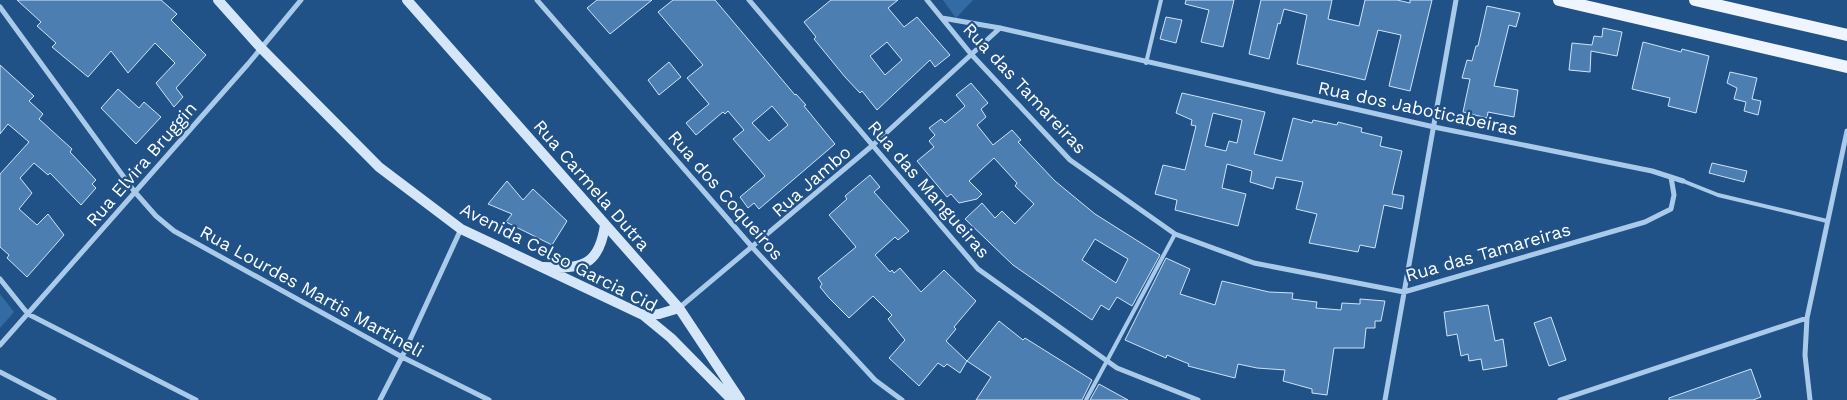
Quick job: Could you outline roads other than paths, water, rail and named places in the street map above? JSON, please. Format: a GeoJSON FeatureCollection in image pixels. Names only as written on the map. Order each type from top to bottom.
{"type":"FeatureCollection","features":[{"type":"Feature","properties":{"kind":"main road","name":"Avenida Celso Garcia Cid"},"geometry":{"type":"LineString","coordinates":[[218,0],[261,48],[379,166],[461,229],[643,315],[671,338],[732,400]]}},
{"type":"Feature","properties":{"kind":"main road","name":"Rua Carmela Dutra"},"geometry":{"type":"LineString","coordinates":[[407,0],[679,308],[740,400]]}},
{"type":"Feature","properties":{"kind":"main road"},"geometry":{"type":"LineString","coordinates":[[1559,0],[1847,67]]}},
{"type":"Feature","properties":{"kind":"main road"},"geometry":{"type":"LineString","coordinates":[[1695,0],[1847,35]]}},
{"type":"Feature","properties":{"kind":"main road"},"geometry":{"type":"LineString","coordinates":[[538,266],[572,268],[593,258],[601,246],[605,225]]}},
{"type":"Feature","properties":{"kind":"main road"},"geometry":{"type":"LineString","coordinates":[[643,315],[659,314],[679,308]]}},
{"type":"Feature","properties":{"kind":"street","name":"Rua Elvira Bruggin"},"geometry":{"type":"LineString","coordinates":[[0,345],[261,48],[300,0]]}},
{"type":"Feature","properties":{"kind":"street","name":"Rua dos Coqueiros"},"geometry":{"type":"LineString","coordinates":[[538,0],[753,248],[875,380],[902,400]]}},
{"type":"Feature","properties":{"kind":"street","name":"Rua das Mangueiras"},"geometry":{"type":"LineString","coordinates":[[749,0],[978,269],[1117,368],[1198,400]]}},
{"type":"Feature","properties":{"kind":"street","name":"Rua das Tamareiras"},"geometry":{"type":"LineString","coordinates":[[927,0],[971,54],[1070,160],[1175,234],[1254,263],[1404,292],[1645,222],[1671,209],[1674,195],[1671,177]]}},
{"type":"Feature","properties":{"kind":"street"},"geometry":{"type":"LineString","coordinates":[[1385,400],[1456,0]]}},
{"type":"Feature","properties":{"kind":"street","name":"Rua Lourdes Martis Martineli"},"geometry":{"type":"LineString","coordinates":[[0,7],[134,191],[156,216],[174,231],[402,357],[489,400]]}},
{"type":"Feature","properties":{"kind":"street","name":"Rua dos Jaboticabeiras"},"geometry":{"type":"LineString","coordinates":[[942,18],[1000,28],[1146,63],[1434,127],[1652,171],[1683,181]]}},
{"type":"Feature","properties":{"kind":"street","name":"Rua Jambo"},"geometry":{"type":"LineString","coordinates":[[679,308],[753,248],[873,145],[1000,28]]}},
{"type":"Feature","properties":{"kind":"street"},"geometry":{"type":"LineString","coordinates":[[1810,400],[1805,355],[1806,318],[1847,131]]}},
{"type":"Feature","properties":{"kind":"street"},"geometry":{"type":"LineString","coordinates":[[380,400],[461,229]]}},
{"type":"Feature","properties":{"kind":"street"},"geometry":{"type":"LineString","coordinates":[[0,279],[28,314],[196,400]]}},
{"type":"Feature","properties":{"kind":"street"},"geometry":{"type":"LineString","coordinates":[[1560,400],[1806,318]]}},
{"type":"Feature","properties":{"kind":"street"},"geometry":{"type":"LineString","coordinates":[[0,372],[54,400]]}},
{"type":"Feature","properties":{"kind":"lane"},"geometry":{"type":"LineString","coordinates":[[1146,63],[1161,0]]}},
{"type":"Feature","properties":{"kind":"lane","name":"Rua dos Jaboticabeiras"},"geometry":{"type":"LineString","coordinates":[[1683,181],[1718,196],[1827,221]]}},
{"type":"Feature","properties":{"kind":"lane"},"geometry":{"type":"LineString","coordinates":[[1086,400],[1175,234]]}}]}
